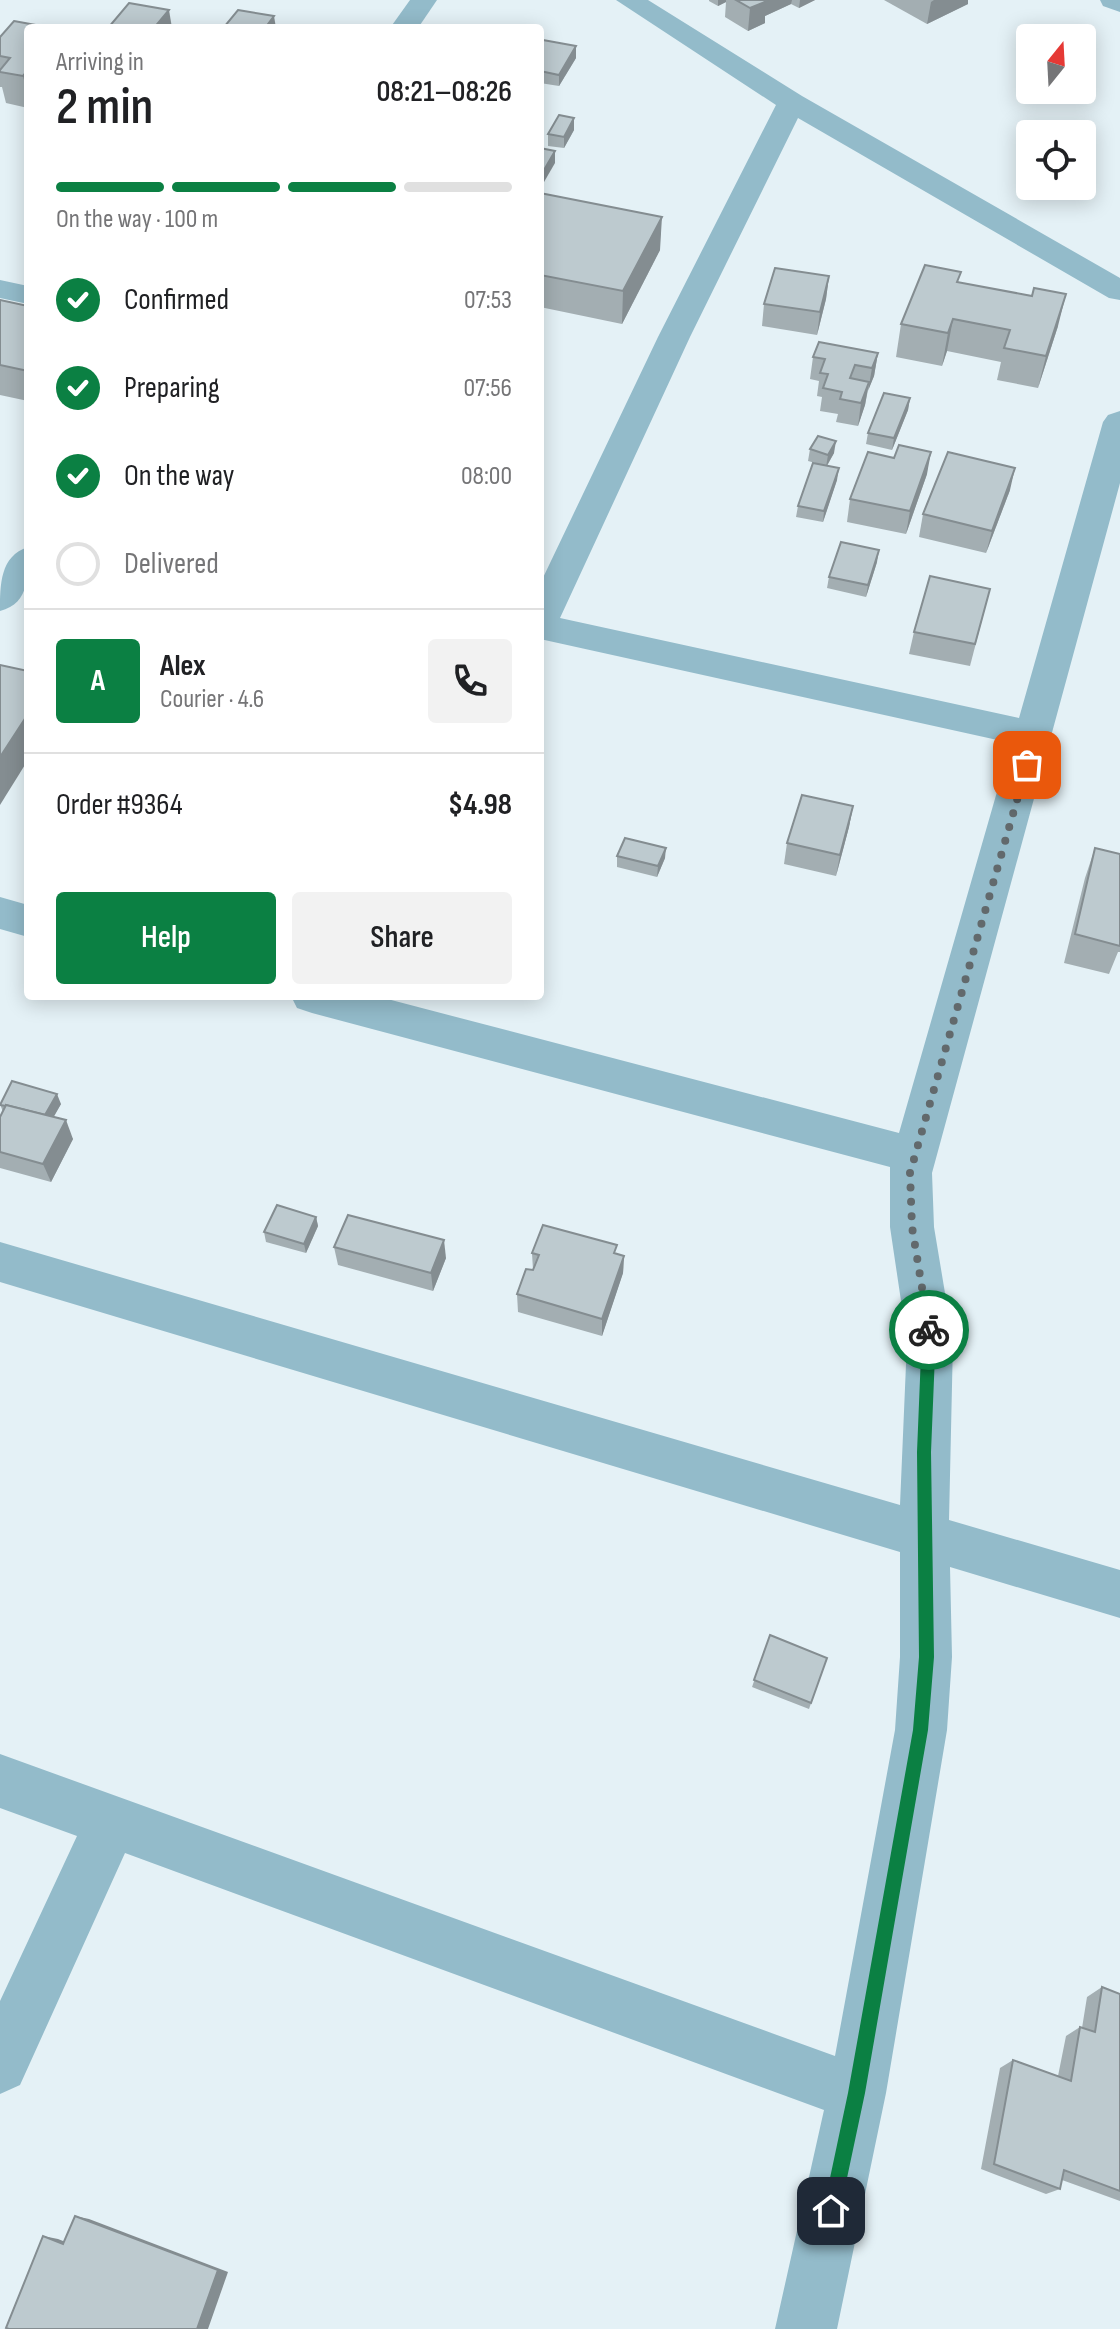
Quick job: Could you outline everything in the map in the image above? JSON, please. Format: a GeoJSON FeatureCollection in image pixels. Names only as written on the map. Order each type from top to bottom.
{"type":"FeatureCollection","features":[{"type":"Feature","properties":{"kind":"street"},"geometry":{"type":"LineString","coordinates":[[407,24],[424,0]]}},
{"type":"Feature","properties":{"kind":"street"},"geometry":{"type":"LineString","coordinates":[[629,0],[792,102],[1120,291]]}},
{"type":"Feature","properties":{"kind":"street"},"geometry":{"type":"LineString","coordinates":[[1113,0],[1120,4]]}},
{"type":"Feature","properties":{"kind":"street"},"geometry":{"type":"LineString","coordinates":[[544,615],[674,337],[792,102]]}},
{"type":"Feature","properties":{"kind":"street"},"geometry":{"type":"LineString","coordinates":[[0,289],[24,294]]}},
{"type":"Feature","properties":{"kind":"street"},"geometry":{"type":"LineString","coordinates":[[806,2329],[857,2093],[921,1730],[926,1657],[925,1407],[930,1341],[912,1227],[910,1173],[1035,735],[1120,422]]}},
{"type":"Feature","properties":{"kind":"street"},"geometry":{"type":"LineString","coordinates":[[0,599],[24,565]]}},
{"type":"Feature","properties":{"kind":"street"},"geometry":{"type":"LineString","coordinates":[[544,625],[1035,735]]}},
{"type":"Feature","properties":{"kind":"street"},"geometry":{"type":"LineString","coordinates":[[0,913],[24,920]]}},
{"type":"Feature","properties":{"kind":"street"},"geometry":{"type":"LineString","coordinates":[[327,1000],[913,1155]]}},
{"type":"Feature","properties":{"kind":"street"},"geometry":{"type":"LineString","coordinates":[[0,1262],[1120,1594]]}},
{"type":"Feature","properties":{"kind":"street"},"geometry":{"type":"LineString","coordinates":[[0,1781],[857,2093]]}},
{"type":"Feature","properties":{"kind":"street"},"geometry":{"type":"LineString","coordinates":[[0,2065],[112,1820]]}},
{"type":"Feature","properties":{"kind":"building"},"geometry":{"type":"Polygon","coordinates":[[[736,0],[765,0],[767,1],[750,8],[736,0]]]}},
{"type":"Feature","properties":{"kind":"building"},"geometry":{"type":"Polygon","coordinates":[[[129,3],[169,10],[157,24],[111,24],[129,3]]]}},
{"type":"Feature","properties":{"kind":"building"},"geometry":{"type":"Polygon","coordinates":[[[238,10],[274,16],[268,24],[227,24],[238,10]]]}},
{"type":"Feature","properties":{"kind":"building"},"geometry":{"type":"Polygon","coordinates":[[[14,21],[30,24],[24,24],[23,76],[0,72],[10,58],[0,56],[0,37],[14,21]]]}},
{"type":"Feature","properties":{"kind":"building"},"geometry":{"type":"Polygon","coordinates":[[[544,40],[576,46],[559,75],[544,72],[544,40]]]}},
{"type":"Feature","properties":{"kind":"building"},"geometry":{"type":"Polygon","coordinates":[[[559,115],[574,118],[564,137],[548,134],[559,115]]]}},
{"type":"Feature","properties":{"kind":"building"},"geometry":{"type":"Polygon","coordinates":[[[544,149],[555,151],[544,170],[544,149]]]}},
{"type":"Feature","properties":{"kind":"building"},"geometry":{"type":"Polygon","coordinates":[[[544,194],[662,217],[623,291],[544,276],[544,194]]]}},
{"type":"Feature","properties":{"kind":"building"},"geometry":{"type":"Polygon","coordinates":[[[925,265],[961,272],[957,282],[1032,296],[1034,288],[1066,294],[1046,356],[1004,348],[1010,330],[953,319],[948,333],[901,324],[925,265]]]}},
{"type":"Feature","properties":{"kind":"building"},"geometry":{"type":"Polygon","coordinates":[[[775,268],[829,276],[820,312],[764,304],[775,268]]]}},
{"type":"Feature","properties":{"kind":"building"},"geometry":{"type":"Polygon","coordinates":[[[0,300],[24,305],[24,370],[0,365],[0,300]]]}},
{"type":"Feature","properties":{"kind":"building"},"geometry":{"type":"Polygon","coordinates":[[[819,342],[878,353],[872,368],[855,365],[850,378],[869,382],[861,403],[840,399],[842,392],[823,388],[828,374],[820,373],[825,359],[813,357],[819,342]]]}},
{"type":"Feature","properties":{"kind":"building"},"geometry":{"type":"Polygon","coordinates":[[[884,393],[910,398],[894,438],[868,433],[884,393]]]}},
{"type":"Feature","properties":{"kind":"building"},"geometry":{"type":"Polygon","coordinates":[[[818,436],[836,441],[828,455],[810,449],[818,436]]]}},
{"type":"Feature","properties":{"kind":"building"},"geometry":{"type":"Polygon","coordinates":[[[899,445],[931,452],[910,511],[850,499],[868,452],[894,458],[899,445]]]}},
{"type":"Feature","properties":{"kind":"building"},"geometry":{"type":"Polygon","coordinates":[[[948,452],[1015,468],[992,531],[923,514],[948,452]]]}},
{"type":"Feature","properties":{"kind":"building"},"geometry":{"type":"Polygon","coordinates":[[[813,463],[839,468],[824,511],[798,506],[813,463]]]}},
{"type":"Feature","properties":{"kind":"building"},"geometry":{"type":"Polygon","coordinates":[[[841,542],[879,550],[868,585],[829,577],[841,542]]]}},
{"type":"Feature","properties":{"kind":"building"},"geometry":{"type":"Polygon","coordinates":[[[930,576],[990,589],[975,644],[914,632],[930,576]]]}},
{"type":"Feature","properties":{"kind":"building"},"geometry":{"type":"Polygon","coordinates":[[[0,665],[24,670],[24,720],[0,757],[0,665]]]}},
{"type":"Feature","properties":{"kind":"building"},"geometry":{"type":"Polygon","coordinates":[[[802,795],[853,806],[840,855],[787,843],[802,795]]]}},
{"type":"Feature","properties":{"kind":"building"},"geometry":{"type":"Polygon","coordinates":[[[625,838],[666,848],[658,866],[617,856],[625,838]]]}},
{"type":"Feature","properties":{"kind":"building"},"geometry":{"type":"Polygon","coordinates":[[[1095,848],[1120,854],[1120,946],[1075,934],[1095,848]]]}},
{"type":"Feature","properties":{"kind":"building"},"geometry":{"type":"Polygon","coordinates":[[[12,1081],[57,1094],[45,1115],[0,1105],[12,1081]]]}},
{"type":"Feature","properties":{"kind":"building"},"geometry":{"type":"Polygon","coordinates":[[[6,1105],[66,1120],[43,1164],[0,1152],[0,1117],[6,1105]]]}},
{"type":"Feature","properties":{"kind":"building"},"geometry":{"type":"Polygon","coordinates":[[[277,1205],[316,1217],[304,1244],[264,1232],[277,1205]]]}},
{"type":"Feature","properties":{"kind":"building"},"geometry":{"type":"Polygon","coordinates":[[[348,1215],[444,1240],[431,1273],[334,1247],[348,1215]]]}},
{"type":"Feature","properties":{"kind":"building"},"geometry":{"type":"Polygon","coordinates":[[[543,1225],[617,1245],[614,1253],[624,1256],[602,1319],[517,1294],[526,1269],[533,1270],[539,1255],[532,1253],[543,1225]]]}},
{"type":"Feature","properties":{"kind":"building"},"geometry":{"type":"Polygon","coordinates":[[[770,1635],[827,1658],[811,1703],[754,1680],[770,1635]]]}},
{"type":"Feature","properties":{"kind":"building"},"geometry":{"type":"Polygon","coordinates":[[[1102,1987],[1120,1994],[1120,2191],[1064,2170],[1060,2189],[994,2164],[1013,2060],[1071,2081],[1080,2027],[1095,2032],[1102,1987]]]}},
{"type":"Feature","properties":{"kind":"building"},"geometry":{"type":"Polygon","coordinates":[[[75,2216],[218,2270],[197,2329],[6,2328],[43,2236],[63,2244],[75,2216]]]}},
{"type":"Feature","properties":{"kind":"way so far"},"geometry":{"type":"LineString","coordinates":[[929,1330],[912,1227],[910,1173],[913,1155],[936,1085],[1027,765]]}},
{"type":"Feature","properties":{"kind":"route"},"geometry":{"type":"LineString","coordinates":[[831,2211],[857,2093],[921,1730],[927,1608],[924,1452],[929,1330]]}}]}
